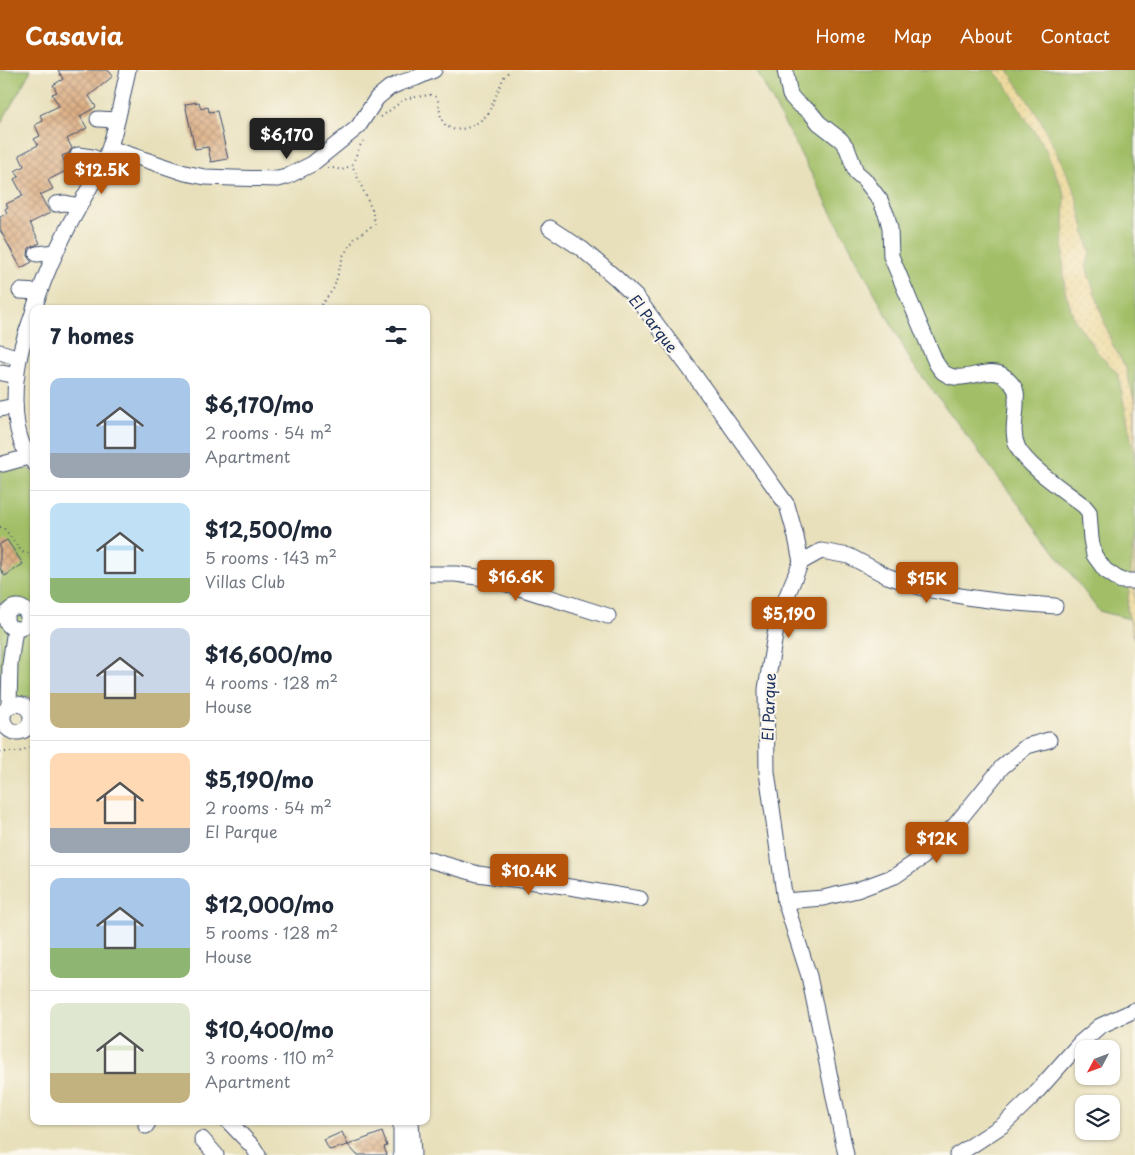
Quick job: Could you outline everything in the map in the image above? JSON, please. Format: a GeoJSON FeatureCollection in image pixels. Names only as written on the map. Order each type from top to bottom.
{"type":"FeatureCollection","features":[{"type":"Feature","properties":{"kind":"street"},"geometry":{"type":"LineString","coordinates":[[35,305],[56,252],[110,148],[128,70]]}},
{"type":"Feature","properties":{"kind":"street"},"geometry":{"type":"LineString","coordinates":[[110,148],[185,173],[204,177],[278,179],[312,164],[358,127],[377,98],[389,88],[434,70]]}},
{"type":"Feature","properties":{"kind":"street"},"geometry":{"type":"LineString","coordinates":[[785,70],[790,95],[841,140],[847,148],[856,172],[864,179],[880,200],[890,228],[891,256],[936,363],[947,375],[955,378],[994,372],[1003,375],[1016,392],[1014,434],[1018,448],[1030,464],[1089,512],[1094,555],[1104,570],[1121,580],[1135,581]]}},
{"type":"Feature","properties":{"kind":"street"},"geometry":{"type":"LineString","coordinates":[[98,119],[117,120]]}},
{"type":"Feature","properties":{"kind":"street"},"geometry":{"type":"LineString","coordinates":[[78,155],[92,157],[104,162]]}},
{"type":"Feature","properties":{"kind":"street"},"geometry":{"type":"LineString","coordinates":[[56,204],[79,206]]}},
{"type":"Feature","properties":{"kind":"street","name":"El Parque"},"geometry":{"type":"LineString","coordinates":[[550,228],[582,249],[637,298],[787,505],[801,562],[778,617],[766,689],[767,772],[785,901],[809,976],[846,1155]]}},
{"type":"Feature","properties":{"kind":"street"},"geometry":{"type":"LineString","coordinates":[[37,254],[56,252]]}},
{"type":"Feature","properties":{"kind":"street"},"geometry":{"type":"LineString","coordinates":[[20,290],[39,292]]}},
{"type":"Feature","properties":{"kind":"street"},"geometry":{"type":"LineString","coordinates":[[30,322],[7,408],[17,426],[21,443],[30,458]]}},
{"type":"Feature","properties":{"kind":"street"},"geometry":{"type":"LineString","coordinates":[[0,352],[19,358]]}},
{"type":"Feature","properties":{"kind":"street"},"geometry":{"type":"LineString","coordinates":[[2,373],[17,376]]}},
{"type":"Feature","properties":{"kind":"street"},"geometry":{"type":"LineString","coordinates":[[3,464],[30,460]]}},
{"type":"Feature","properties":{"kind":"street"},"geometry":{"type":"LineString","coordinates":[[801,562],[821,551],[849,556],[887,576],[926,588],[1004,602],[1056,606]]}},
{"type":"Feature","properties":{"kind":"street"},"geometry":{"type":"LineString","coordinates":[[430,574],[456,574],[491,579],[608,616]]}},
{"type":"Feature","properties":{"kind":"street"},"geometry":{"type":"LineString","coordinates":[[30,607],[27,624],[18,629],[19,658],[15,709],[4,723],[5,732],[21,731],[30,724]]}},
{"type":"Feature","properties":{"kind":"street"},"geometry":{"type":"LineString","coordinates":[[15,709],[29,710],[30,712]]}},
{"type":"Feature","properties":{"kind":"street"},"geometry":{"type":"LineString","coordinates":[[785,901],[823,898],[856,890],[895,876],[923,856],[956,825],[1002,767],[1027,746],[1049,740]]}},
{"type":"Feature","properties":{"kind":"street"},"geometry":{"type":"LineString","coordinates":[[430,860],[478,874],[640,899]]}},
{"type":"Feature","properties":{"kind":"street"},"geometry":{"type":"LineString","coordinates":[[957,1155],[1003,1125],[1032,1097],[1080,1044],[1100,1026],[1135,1010]]}},
{"type":"Feature","properties":{"kind":"street"},"geometry":{"type":"LineString","coordinates":[[232,1125],[258,1155]]}},
{"type":"Feature","properties":{"kind":"street"},"geometry":{"type":"LineString","coordinates":[[400,1155],[401,1125]]}},
{"type":"Feature","properties":{"kind":"street"},"geometry":{"type":"LineString","coordinates":[[411,1125],[413,1155]]}},
{"type":"Feature","properties":{"kind":"street"},"geometry":{"type":"LineString","coordinates":[[202,1139],[216,1155]]}},
{"type":"Feature","properties":{"kind":"path"},"geometry":{"type":"LineString","coordinates":[[378,121],[382,115],[409,98],[430,95],[438,100],[441,118],[446,126],[454,130],[467,128],[479,122],[488,114],[504,77],[510,70]]}},
{"type":"Feature","properties":{"kind":"path"},"geometry":{"type":"LineString","coordinates":[[312,164],[342,170],[352,165],[364,140]]}},
{"type":"Feature","properties":{"kind":"path"},"geometry":{"type":"LineString","coordinates":[[321,305],[334,288],[343,256],[355,238],[375,224],[372,210],[352,165]]}},
{"type":"Feature","properties":{"kind":"path"},"geometry":{"type":"LineString","coordinates":[[0,527],[3,528],[22,552],[30,553]]}},
{"type":"Feature","properties":{"kind":"path"},"geometry":{"type":"LineString","coordinates":[[0,752],[19,752],[30,747]]}},
{"type":"Feature","properties":{"kind":"green space"},"geometry":{"type":"Polygon","coordinates":[[[0,70],[31,70],[0,125],[0,70]]]}},
{"type":"Feature","properties":{"kind":"green space"},"geometry":{"type":"Polygon","coordinates":[[[756,70],[1135,70],[1135,620],[1099,611],[912,363],[756,70]]]}},
{"type":"Feature","properties":{"kind":"green space"},"geometry":{"type":"Polygon","coordinates":[[[0,463],[30,470],[30,697],[0,702],[0,463]]]}},
{"type":"Feature","properties":{"kind":"sand"},"geometry":{"type":"Polygon","coordinates":[[[993,70],[1008,70],[1041,121],[1074,188],[1090,253],[1086,267],[1112,344],[1125,366],[1135,403],[1135,458],[1118,374],[1099,354],[1074,319],[1065,290],[1063,261],[1065,195],[1044,146],[1005,83],[993,70]]]}},
{"type":"Feature","properties":{"kind":"sand"},"geometry":{"type":"Polygon","coordinates":[[[1135,535],[1135,641],[1127,609],[1135,535]]]}},
{"type":"Feature","properties":{"kind":"building"},"geometry":{"type":"Polygon","coordinates":[[[58,70],[108,70],[113,76],[89,96],[96,107],[80,116],[87,128],[67,139],[72,148],[69,153],[62,156],[68,170],[48,180],[53,189],[40,195],[50,213],[30,223],[40,243],[29,248],[28,255],[32,262],[21,268],[0,230],[0,217],[7,213],[5,209],[8,207],[6,204],[23,196],[14,179],[19,177],[15,171],[24,166],[19,155],[38,145],[34,139],[40,136],[35,125],[43,121],[40,115],[59,106],[52,94],[57,92],[53,85],[63,79],[58,70]]]}},
{"type":"Feature","properties":{"kind":"building"},"geometry":{"type":"Polygon","coordinates":[[[199,102],[201,109],[208,107],[209,112],[217,111],[228,159],[211,162],[208,147],[195,149],[185,104],[199,102]]]}},
{"type":"Feature","properties":{"kind":"building"},"geometry":{"type":"Polygon","coordinates":[[[7,540],[23,564],[5,576],[0,569],[0,544],[7,540]]]}},
{"type":"Feature","properties":{"kind":"building"},"geometry":{"type":"Polygon","coordinates":[[[342,1132],[348,1145],[329,1150],[324,1140],[342,1132]]]}},
{"type":"Feature","properties":{"kind":"building"},"geometry":{"type":"Polygon","coordinates":[[[382,1132],[387,1146],[384,1147],[387,1155],[357,1155],[348,1145],[382,1132]]]}}]}
